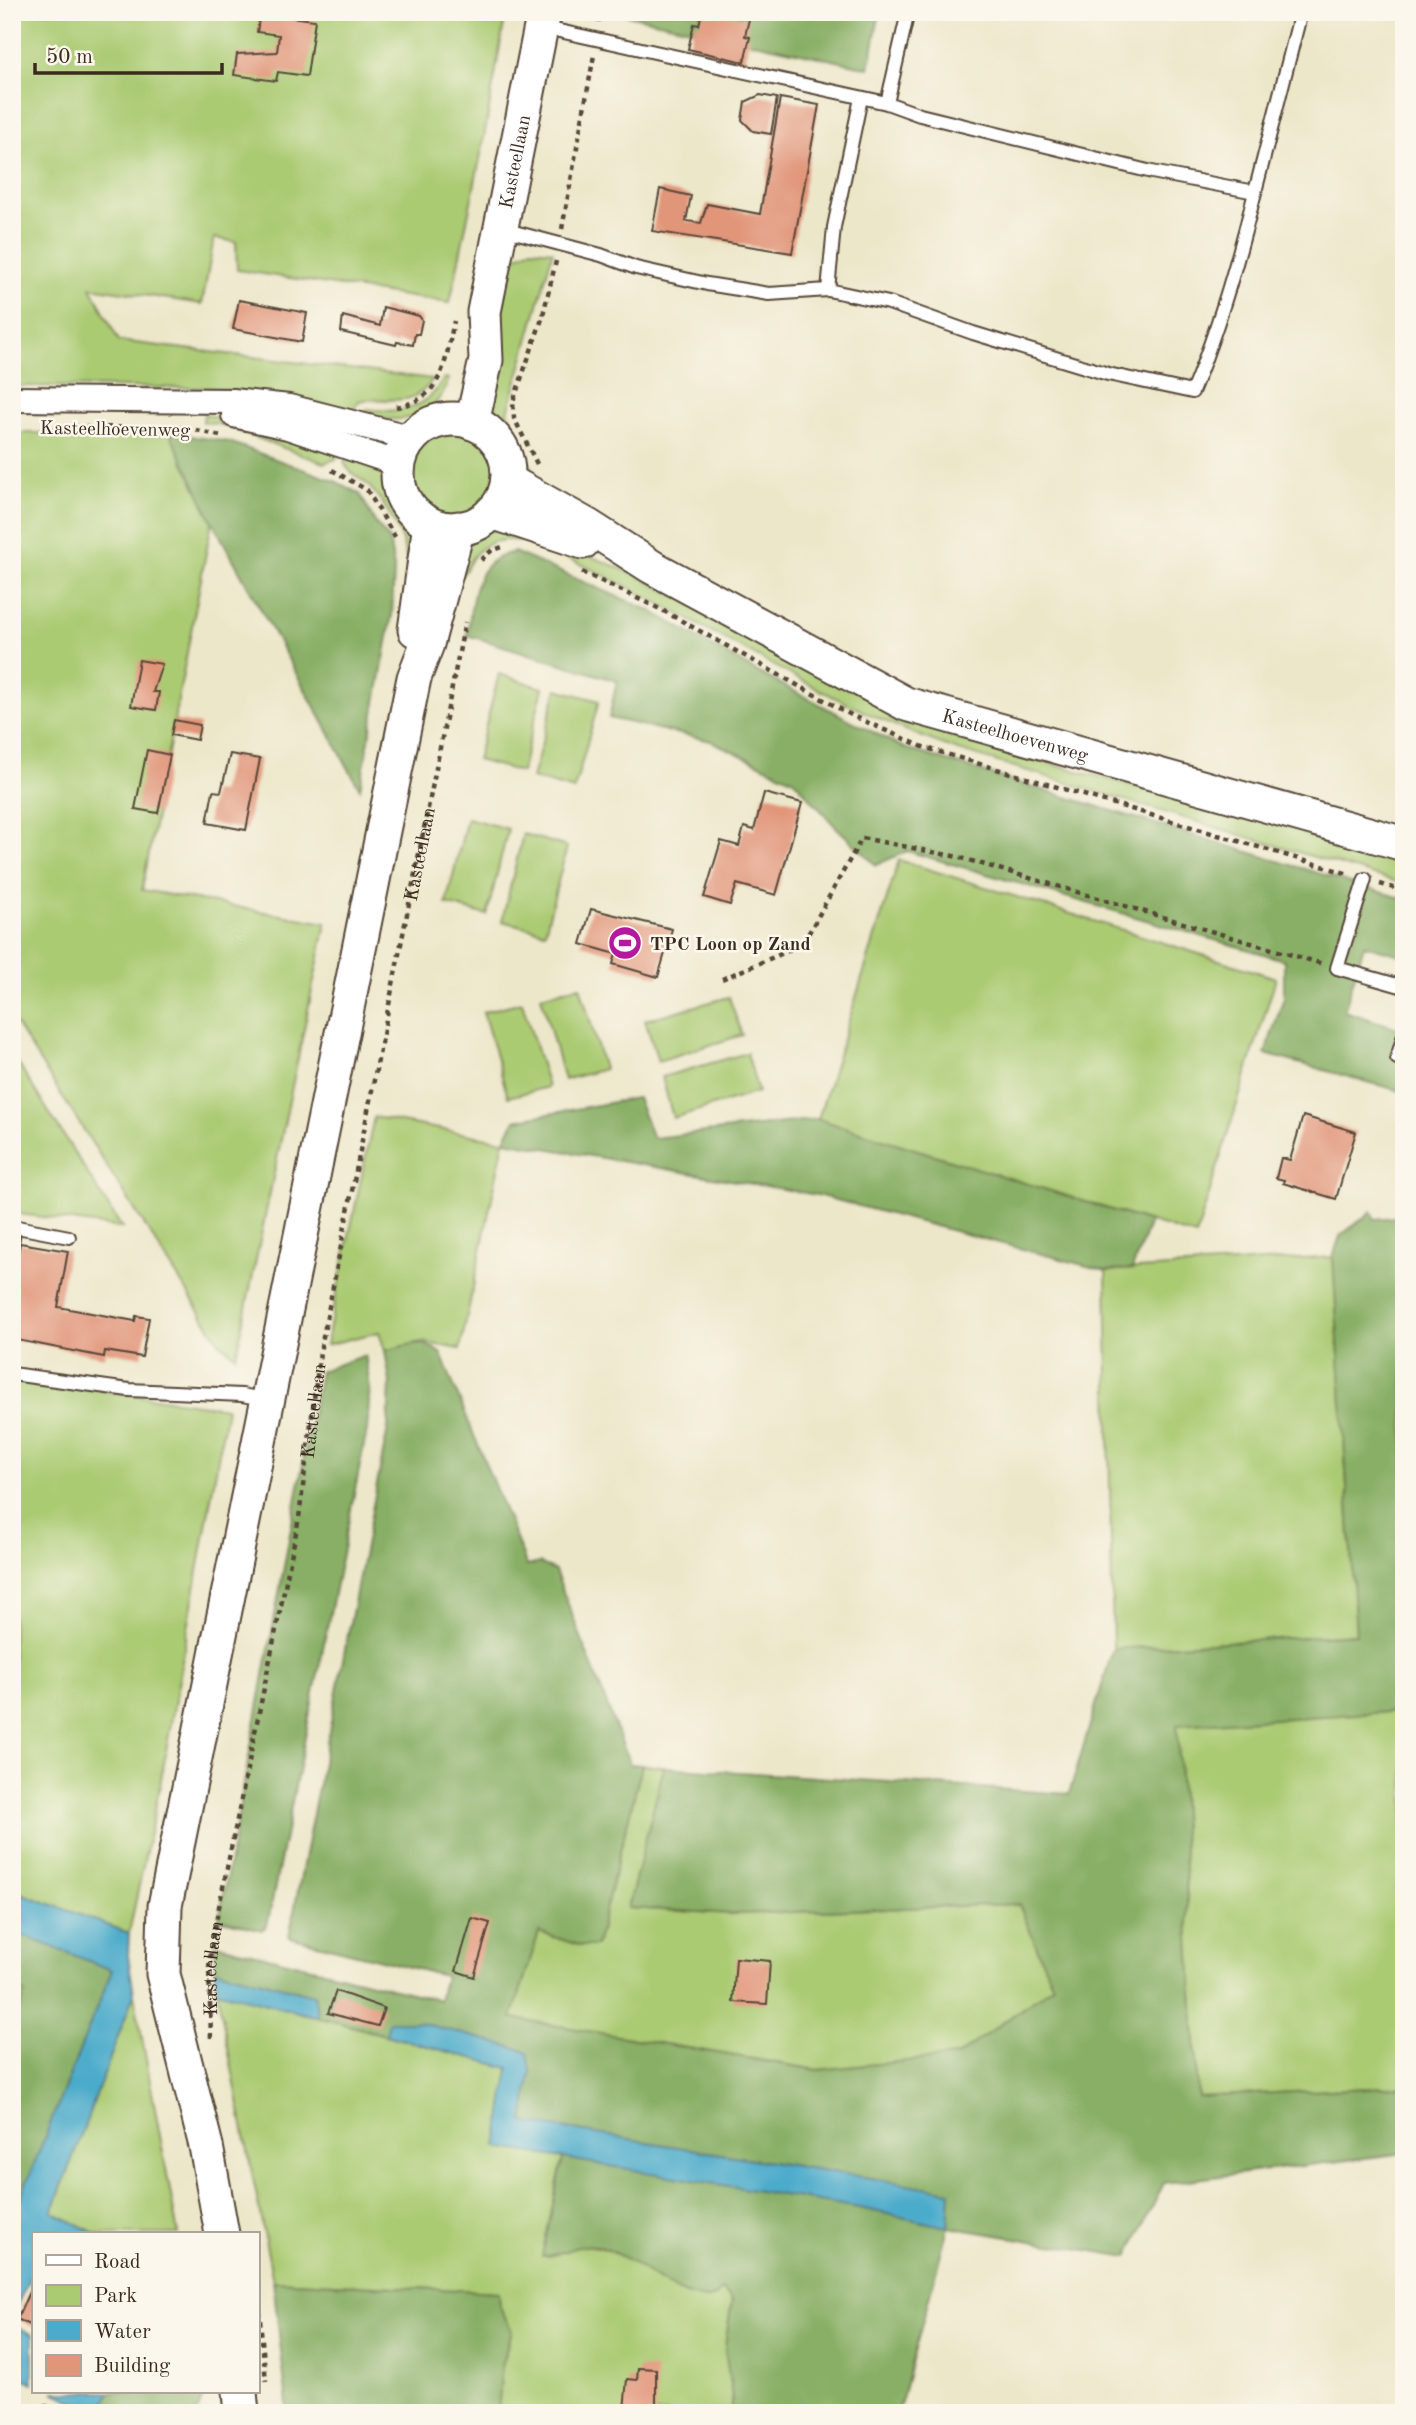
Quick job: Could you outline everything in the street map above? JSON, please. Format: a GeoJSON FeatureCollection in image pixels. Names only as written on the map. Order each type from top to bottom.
{"type":"FeatureCollection","features":[{"type":"Feature","properties":{"kind":"street","name":"Kasteellaan"},"geometry":{"type":"LineString","coordinates":[[462,421],[464,357],[470,311],[501,229],[542,20]]}},
{"type":"Feature","properties":{"kind":"street","name":"Kasteelhoevenweg"},"geometry":{"type":"LineString","coordinates":[[12,399],[233,401],[289,407],[405,451]]}},
{"type":"Feature","properties":{"kind":"street","name":"Kasteelhoevenweg"},"geometry":{"type":"LineString","coordinates":[[172,400],[288,427],[344,444],[405,451]]}},
{"type":"Feature","properties":{"kind":"street"},"geometry":{"type":"LineString","coordinates":[[462,421],[493,436],[505,457],[508,481],[500,503],[482,520],[444,526],[407,503],[399,484],[405,451],[429,424],[462,421]]}},
{"type":"Feature","properties":{"kind":"street","name":"Kasteelhoevenweg"},"geometry":{"type":"LineString","coordinates":[[508,481],[588,526],[652,567],[906,704],[1404,844]]}},
{"type":"Feature","properties":{"kind":"street","name":"Kasteelhoevenweg"},"geometry":{"type":"LineString","coordinates":[[492,512],[546,528],[652,567]]}},
{"type":"Feature","properties":{"kind":"street","name":"Kasteellaan"},"geometry":{"type":"LineString","coordinates":[[222,2232],[206,2146],[168,2000],[161,1950],[165,1906],[414,678],[420,579],[444,526]]}},
{"type":"Feature","properties":{"kind":"street"},"geometry":{"type":"LineString","coordinates":[[242,2413],[252,2394]]}},
{"type":"Feature","properties":{"kind":"lane"},"geometry":{"type":"LineString","coordinates":[[887,103],[908,12]]}},
{"type":"Feature","properties":{"kind":"lane"},"geometry":{"type":"LineString","coordinates":[[501,229],[636,268],[707,284],[769,294],[828,290],[889,303],[973,333],[1108,374],[1192,392],[1212,344],[1238,262],[1301,12]]}},
{"type":"Feature","properties":{"kind":"lane"},"geometry":{"type":"LineString","coordinates":[[542,20],[597,40],[887,103],[920,116],[1126,166],[1255,192]]}},
{"type":"Feature","properties":{"kind":"lane"},"geometry":{"type":"LineString","coordinates":[[828,290],[834,227],[861,98]]}},
{"type":"Feature","properties":{"kind":"lane"},"geometry":{"type":"LineString","coordinates":[[1364,879],[1337,968],[1404,987]]}},
{"type":"Feature","properties":{"kind":"lane"},"geometry":{"type":"LineString","coordinates":[[1404,1035],[1397,1058],[1404,1060]]}},
{"type":"Feature","properties":{"kind":"lane"},"geometry":{"type":"LineString","coordinates":[[12,1243],[14,1226],[69,1237]]}},
{"type":"Feature","properties":{"kind":"lane"},"geometry":{"type":"LineString","coordinates":[[12,1374],[130,1390],[243,1395],[267,1400]]}},
{"type":"Feature","properties":{"kind":"path"},"geometry":{"type":"LineString","coordinates":[[539,469],[529,442],[514,418],[513,402],[542,319],[559,244],[597,40],[599,12]]}},
{"type":"Feature","properties":{"kind":"path"},"geometry":{"type":"LineString","coordinates":[[387,407],[415,403],[438,382],[470,311]]}},
{"type":"Feature","properties":{"kind":"path","name":"Kasteelhoevenweg"},"geometry":{"type":"LineString","coordinates":[[66,427],[188,428],[226,437]]}},
{"type":"Feature","properties":{"kind":"path"},"geometry":{"type":"LineString","coordinates":[[337,472],[344,444]]}},
{"type":"Feature","properties":{"kind":"path"},"geometry":{"type":"LineString","coordinates":[[326,468],[367,490],[400,546]]}},
{"type":"Feature","properties":{"kind":"path"},"geometry":{"type":"LineString","coordinates":[[476,568],[491,551],[509,545]]}},
{"type":"Feature","properties":{"kind":"path","name":"Kasteellaan"},"geometry":{"type":"LineString","coordinates":[[212,2046],[209,1967],[213,1936],[299,1518],[320,1352],[467,613]]}},
{"type":"Feature","properties":{"kind":"path"},"geometry":{"type":"LineString","coordinates":[[722,979],[803,946],[862,838],[958,857],[1337,968]]}},
{"type":"Feature","properties":{"kind":"green space"},"geometry":{"type":"Polygon","coordinates":[[[12,12],[506,12],[482,149],[450,303],[237,270],[236,242],[214,238],[202,304],[91,287],[119,341],[433,379],[425,389],[417,395],[399,400],[359,401],[352,412],[303,400],[213,388],[12,386],[12,12]]]}},
{"type":"Feature","properties":{"kind":"green space"},"geometry":{"type":"Polygon","coordinates":[[[613,12],[880,12],[869,68],[613,12]]]}},
{"type":"Feature","properties":{"kind":"green space"},"geometry":{"type":"Polygon","coordinates":[[[531,249],[553,251],[508,412],[540,482],[525,474],[516,444],[495,408],[492,384],[508,261],[531,249]]]}},
{"type":"Feature","properties":{"kind":"green space"},"geometry":{"type":"Polygon","coordinates":[[[444,378],[449,379],[435,404],[414,416],[389,419],[362,414],[367,409],[391,411],[412,407],[429,397],[444,378]]]}},
{"type":"Feature","properties":{"kind":"green space"},"geometry":{"type":"Polygon","coordinates":[[[204,414],[338,451],[336,459],[324,463],[222,425],[203,422],[204,414]]]}},
{"type":"Feature","properties":{"kind":"green space"},"geometry":{"type":"Polygon","coordinates":[[[453,425],[471,429],[486,439],[496,454],[500,472],[496,490],[486,505],[471,515],[453,519],[435,515],[420,505],[410,490],[406,472],[410,454],[420,439],[435,429],[453,425]]]}},
{"type":"Feature","properties":{"kind":"green space"},"geometry":{"type":"Polygon","coordinates":[[[12,433],[170,433],[212,521],[142,890],[326,923],[236,1356],[220,1343],[12,1018],[12,433]]]}},
{"type":"Feature","properties":{"kind":"green space"},"geometry":{"type":"Polygon","coordinates":[[[170,433],[229,442],[335,481],[360,494],[376,524],[389,539],[394,568],[392,615],[360,789],[212,521],[170,433]]]}},
{"type":"Feature","properties":{"kind":"green space"},"geometry":{"type":"Polygon","coordinates":[[[347,454],[379,471],[411,535],[415,555],[412,571],[407,569],[400,535],[388,512],[367,484],[346,466],[344,462],[347,454]]]}},
{"type":"Feature","properties":{"kind":"green space"},"geometry":{"type":"Polygon","coordinates":[[[490,530],[511,530],[529,542],[504,540],[488,544],[475,554],[463,574],[456,579],[470,540],[490,530]]]}},
{"type":"Feature","properties":{"kind":"green space"},"geometry":{"type":"Polygon","coordinates":[[[548,539],[634,574],[909,719],[957,737],[1085,773],[1404,857],[1404,884],[958,750],[905,730],[854,707],[653,600],[551,551],[547,547],[548,539]]]}},
{"type":"Feature","properties":{"kind":"green space"},"geometry":{"type":"Polygon","coordinates":[[[514,552],[651,611],[761,674],[904,748],[1404,899],[1404,956],[1364,945],[1344,1011],[1404,1030],[1404,1092],[1265,1054],[1284,997],[1284,960],[907,851],[876,865],[835,826],[794,780],[711,741],[609,718],[617,681],[467,635],[474,595],[482,573],[500,557],[514,552]]]}},
{"type":"Feature","properties":{"kind":"green space"},"geometry":{"type":"Polygon","coordinates":[[[499,674],[543,688],[521,772],[477,760],[499,674]]]}},
{"type":"Feature","properties":{"kind":"green space"},"geometry":{"type":"Polygon","coordinates":[[[557,689],[599,701],[574,790],[532,778],[557,689]]]}},
{"type":"Feature","properties":{"kind":"green space"},"geometry":{"type":"Polygon","coordinates":[[[467,818],[508,829],[487,915],[446,904],[467,818]]]}},
{"type":"Feature","properties":{"kind":"green space"},"geometry":{"type":"Polygon","coordinates":[[[523,834],[567,847],[545,932],[502,921],[523,834]]]}},
{"type":"Feature","properties":{"kind":"green space"},"geometry":{"type":"Polygon","coordinates":[[[899,860],[1276,978],[1196,1236],[818,1119],[899,860]]]}},
{"type":"Feature","properties":{"kind":"green space"},"geometry":{"type":"Polygon","coordinates":[[[580,986],[604,1069],[564,1080],[541,996],[580,986]]]}},
{"type":"Feature","properties":{"kind":"green space"},"geometry":{"type":"Polygon","coordinates":[[[729,997],[742,1035],[658,1061],[645,1020],[729,997]]]}},
{"type":"Feature","properties":{"kind":"green space"},"geometry":{"type":"Polygon","coordinates":[[[522,1002],[548,1087],[508,1097],[483,1012],[522,1002]]]}},
{"type":"Feature","properties":{"kind":"green space"},"geometry":{"type":"Polygon","coordinates":[[[747,1053],[758,1092],[673,1118],[662,1077],[747,1053]]]}},
{"type":"Feature","properties":{"kind":"green space"},"geometry":{"type":"Polygon","coordinates":[[[12,1054],[122,1228],[12,1213],[12,1054]]]}},
{"type":"Feature","properties":{"kind":"green space"},"geometry":{"type":"Polygon","coordinates":[[[637,1098],[653,1138],[818,1119],[1150,1222],[1132,1269],[1106,1271],[817,1195],[504,1141],[515,1120],[637,1098]]]}},
{"type":"Feature","properties":{"kind":"green space"},"geometry":{"type":"Polygon","coordinates":[[[374,1117],[504,1141],[460,1349],[421,1342],[385,1351],[379,1332],[326,1345],[374,1117]]]}},
{"type":"Feature","properties":{"kind":"green space"},"geometry":{"type":"Polygon","coordinates":[[[1371,1212],[1375,1219],[1404,1216],[1404,1711],[1177,1725],[1198,2097],[1404,2086],[1404,2153],[1164,2183],[1128,2257],[948,2227],[950,2191],[522,2122],[531,2071],[390,2022],[386,2035],[318,2017],[314,1995],[215,1969],[216,1944],[439,2000],[445,1976],[289,1937],[388,1428],[390,1382],[385,1351],[421,1344],[441,1354],[527,1566],[540,1563],[555,1571],[630,1764],[642,1765],[596,1946],[581,1946],[539,1932],[512,2018],[817,2070],[957,2056],[1053,1986],[1019,1904],[733,1914],[628,1908],[664,1767],[1069,1794],[1113,1649],[1356,1634],[1333,1257],[1340,1236],[1371,1212]]]}},
{"type":"Feature","properties":{"kind":"green space"},"geometry":{"type":"Polygon","coordinates":[[[1333,1257],[1356,1634],[1113,1649],[1106,1271],[1333,1257]]]}},
{"type":"Feature","properties":{"kind":"green space"},"geometry":{"type":"Polygon","coordinates":[[[365,1355],[370,1389],[367,1430],[267,1926],[262,1930],[219,1919],[320,1371],[365,1355]]]}},
{"type":"Feature","properties":{"kind":"green space"},"geometry":{"type":"Polygon","coordinates":[[[13,1378],[227,1408],[160,1785],[129,1933],[12,1890],[13,1378]]]}},
{"type":"Feature","properties":{"kind":"green space"},"geometry":{"type":"Polygon","coordinates":[[[1404,1711],[1404,2086],[1198,2097],[1177,1725],[1404,1711]]]}},
{"type":"Feature","properties":{"kind":"green space"},"geometry":{"type":"Polygon","coordinates":[[[642,1765],[664,1767],[628,1908],[733,1914],[1019,1904],[1053,1986],[957,2056],[818,2070],[511,2018],[539,1932],[581,1946],[596,1946],[642,1765]]]}},
{"type":"Feature","properties":{"kind":"green space"},"geometry":{"type":"Polygon","coordinates":[[[12,1931],[112,1970],[12,2219],[12,2029],[25,1993],[12,1988],[12,1931]]]}},
{"type":"Feature","properties":{"kind":"green space"},"geometry":{"type":"Polygon","coordinates":[[[12,1988],[26,1993],[12,2029],[12,1988]]]}},
{"type":"Feature","properties":{"kind":"green space"},"geometry":{"type":"Polygon","coordinates":[[[217,1991],[510,2068],[497,2147],[563,2158],[543,2256],[578,2246],[592,2246],[621,2256],[666,2284],[691,2295],[715,2297],[722,2289],[732,2300],[725,2347],[732,2398],[730,2413],[498,2413],[502,2363],[512,2331],[500,2307],[498,2292],[273,2281],[217,1991]]]}},
{"type":"Feature","properties":{"kind":"green space"},"geometry":{"type":"Polygon","coordinates":[[[134,1994],[178,2232],[93,2232],[52,2213],[134,1994]]]}},
{"type":"Feature","properties":{"kind":"green space"},"geometry":{"type":"Polygon","coordinates":[[[563,2158],[860,2208],[948,2227],[898,2413],[730,2413],[732,2398],[725,2347],[732,2300],[722,2290],[709,2299],[694,2297],[667,2285],[614,2252],[600,2247],[578,2247],[542,2256],[563,2158]]]}},
{"type":"Feature","properties":{"kind":"green space"},"geometry":{"type":"Polygon","coordinates":[[[273,2281],[499,2292],[500,2307],[512,2331],[502,2363],[498,2413],[288,2413],[273,2281]]]}},
{"type":"Feature","properties":{"kind":"green space"},"geometry":{"type":"Polygon","coordinates":[[[109,2394],[201,2394],[197,2413],[100,2413],[109,2394]]]}},
{"type":"Feature","properties":{"kind":"water"},"geometry":{"type":"Polygon","coordinates":[[[12,1890],[129,1933],[128,1956],[134,1994],[52,2212],[93,2232],[32,2232],[32,2273],[12,2316],[12,2219],[112,1970],[12,1931],[12,1890]]]}},
{"type":"Feature","properties":{"kind":"water"},"geometry":{"type":"Polygon","coordinates":[[[215,1969],[314,1995],[318,2017],[217,1991],[215,1969]]]}},
{"type":"Feature","properties":{"kind":"water"},"geometry":{"type":"Polygon","coordinates":[[[389,2022],[419,2022],[523,2050],[528,2054],[531,2071],[523,2122],[950,2191],[948,2227],[860,2208],[497,2147],[509,2068],[386,2035],[389,2022]]]}},
{"type":"Feature","properties":{"kind":"water"},"geometry":{"type":"Polygon","coordinates":[[[12,2325],[32,2335],[32,2383],[12,2373],[12,2325]]]}},
{"type":"Feature","properties":{"kind":"water"},"geometry":{"type":"Polygon","coordinates":[[[57,2394],[109,2394],[99,2413],[57,2394]]]}},
{"type":"Feature","properties":{"kind":"building"},"geometry":{"type":"Polygon","coordinates":[[[260,12],[282,12],[282,16],[315,20],[307,76],[278,72],[276,81],[234,75],[237,54],[277,52],[279,35],[257,32],[260,12]]]}},
{"type":"Feature","properties":{"kind":"building"},"geometry":{"type":"Polygon","coordinates":[[[702,12],[749,19],[745,36],[750,37],[744,62],[688,49],[694,24],[699,25],[702,12]]]}},
{"type":"Feature","properties":{"kind":"building"},"geometry":{"type":"Polygon","coordinates":[[[760,95],[777,98],[771,134],[753,131],[742,120],[745,102],[760,95]]]}},
{"type":"Feature","properties":{"kind":"building"},"geometry":{"type":"Polygon","coordinates":[[[780,98],[819,105],[792,253],[652,231],[660,189],[691,196],[686,221],[701,223],[707,204],[760,214],[780,98]]]}},
{"type":"Feature","properties":{"kind":"building"},"geometry":{"type":"Polygon","coordinates":[[[239,300],[307,313],[302,342],[233,329],[239,300]]]}},
{"type":"Feature","properties":{"kind":"building"},"geometry":{"type":"Polygon","coordinates":[[[383,307],[419,316],[422,320],[413,345],[397,342],[396,345],[341,332],[343,316],[380,326],[383,307]]]}},
{"type":"Feature","properties":{"kind":"building"},"geometry":{"type":"Polygon","coordinates":[[[139,660],[162,664],[153,692],[159,692],[156,710],[131,706],[139,660]]]}},
{"type":"Feature","properties":{"kind":"building"},"geometry":{"type":"Polygon","coordinates":[[[174,720],[200,725],[197,740],[171,735],[174,720]]]}},
{"type":"Feature","properties":{"kind":"building"},"geometry":{"type":"Polygon","coordinates":[[[147,750],[170,755],[158,813],[135,809],[147,750]]]}},
{"type":"Feature","properties":{"kind":"building"},"geometry":{"type":"Polygon","coordinates":[[[230,754],[260,759],[246,830],[207,823],[213,791],[221,792],[230,754]]]}},
{"type":"Feature","properties":{"kind":"building"},"geometry":{"type":"Polygon","coordinates":[[[764,793],[802,803],[776,895],[737,884],[730,905],[704,897],[721,841],[739,846],[744,827],[754,830],[764,793]]]}},
{"type":"Feature","properties":{"kind":"building"},"geometry":{"type":"Polygon","coordinates":[[[591,909],[672,929],[658,977],[613,964],[616,954],[581,944],[591,909]]]}},
{"type":"Feature","properties":{"kind":"building"},"geometry":{"type":"Polygon","coordinates":[[[1303,1116],[1356,1132],[1336,1199],[1283,1183],[1284,1180],[1276,1178],[1281,1158],[1290,1160],[1303,1116]]]}},
{"type":"Feature","properties":{"kind":"building"},"geometry":{"type":"Polygon","coordinates":[[[20,1243],[68,1251],[58,1307],[135,1321],[136,1316],[149,1318],[142,1357],[105,1351],[104,1357],[12,1339],[12,1290],[20,1243]]]}},
{"type":"Feature","properties":{"kind":"building"},"geometry":{"type":"Polygon","coordinates":[[[472,1918],[490,1923],[474,1977],[456,1971],[472,1918]]]}},
{"type":"Feature","properties":{"kind":"building"},"geometry":{"type":"Polygon","coordinates":[[[736,1958],[770,1961],[767,2004],[733,2002],[736,1958]]]}},
{"type":"Feature","properties":{"kind":"building"},"geometry":{"type":"Polygon","coordinates":[[[336,1991],[384,2008],[378,2026],[328,2013],[336,1991]]]}},
{"type":"Feature","properties":{"kind":"building"},"geometry":{"type":"Polygon","coordinates":[[[32,2285],[32,2326],[17,2319],[32,2285]]]}},
{"type":"Feature","properties":{"kind":"building"},"geometry":{"type":"Polygon","coordinates":[[[638,2368],[656,2369],[656,2413],[625,2413],[627,2379],[637,2380],[638,2368]]]}},
{"type":"Feature","properties":{"kind":"building"},"geometry":{"type":"Polygon","coordinates":[[[45,2404],[64,2413],[41,2413],[45,2404]]]}},
{"type":"Feature","properties":{"kind":"place","name":"TPC Loon op Zand"},"geometry":{"type":"Point","coordinates":[625,943]}}]}
